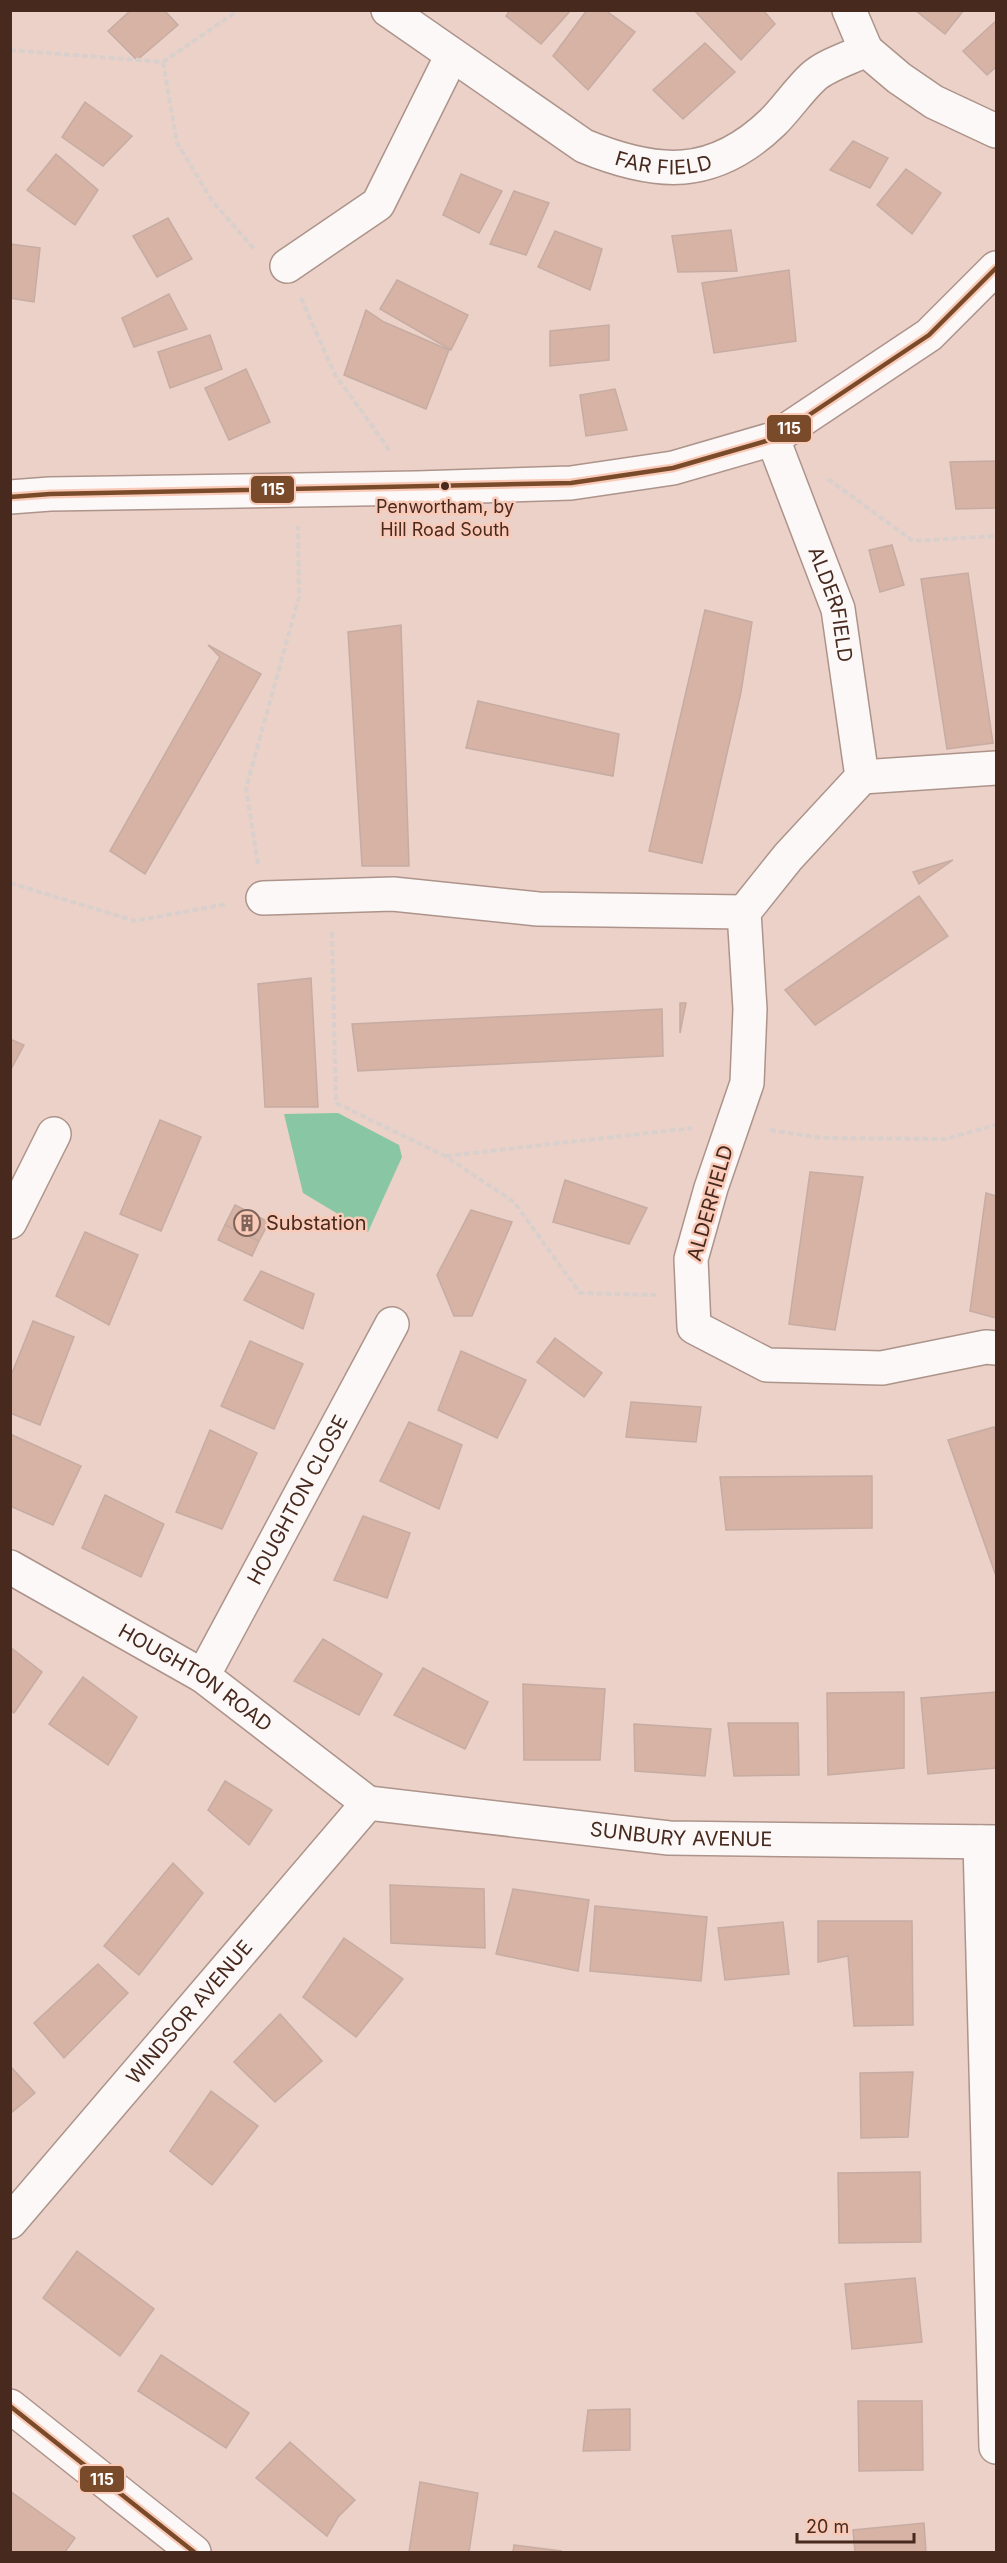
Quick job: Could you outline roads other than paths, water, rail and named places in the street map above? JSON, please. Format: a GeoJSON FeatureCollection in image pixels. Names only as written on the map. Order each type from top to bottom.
{"type":"FeatureCollection","features":[{"type":"Feature","properties":{"kind":"street","name":"FAR FIELD"},"geometry":{"type":"LineString","coordinates":[[388,10],[584,146],[617,160],[651,167],[696,166],[729,156],[772,122],[814,75],[866,50]]}},
{"type":"Feature","properties":{"kind":"street"},"geometry":{"type":"LineString","coordinates":[[849,10],[866,50],[899,78],[934,102],[996,132]]}},
{"type":"Feature","properties":{"kind":"street"},"geometry":{"type":"LineString","coordinates":[[287,266],[378,204],[452,55]]}},
{"type":"Feature","properties":{"kind":"street"},"geometry":{"type":"LineString","coordinates":[[10,497],[50,494],[571,483],[673,468],[773,439],[929,335],[996,268]]}},
{"type":"Feature","properties":{"kind":"street","name":"ALDERFIELD"},"geometry":{"type":"LineString","coordinates":[[773,439],[838,609],[862,777]]}},
{"type":"Feature","properties":{"kind":"street"},"geometry":{"type":"LineString","coordinates":[[263,898],[393,894],[537,909],[744,912],[788,857],[862,777],[996,768]]}},
{"type":"Feature","properties":{"kind":"street","name":"ALDERFIELD"},"geometry":{"type":"LineString","coordinates":[[744,912],[750,1009],[747,1083],[691,1259],[694,1327],[767,1365],[882,1368],[986,1347],[996,1348]]}},
{"type":"Feature","properties":{"kind":"street"},"geometry":{"type":"LineString","coordinates":[[10,1222],[54,1134]]}},
{"type":"Feature","properties":{"kind":"street","name":"HOUGHTON CLOSE"},"geometry":{"type":"LineString","coordinates":[[203,1676],[392,1324]]}},
{"type":"Feature","properties":{"kind":"street","name":"HOUGHTON ROAD"},"geometry":{"type":"LineString","coordinates":[[10,1567],[203,1676],[368,1803]]}},
{"type":"Feature","properties":{"kind":"street","name":"SUNBURY AVENUE"},"geometry":{"type":"LineString","coordinates":[[368,1803],[669,1838],[988,1842]]}},
{"type":"Feature","properties":{"kind":"street","name":"WINDSOR AVENUE"},"geometry":{"type":"LineString","coordinates":[[10,2222],[368,1803]]}},
{"type":"Feature","properties":{"kind":"street"},"geometry":{"type":"LineString","coordinates":[[988,1842],[996,2447]]}},
{"type":"Feature","properties":{"kind":"street"},"geometry":{"type":"LineString","coordinates":[[10,2406],[194,2553]]}},
{"type":"Feature","properties":{"kind":"place","name":"Penwortham, by Hill Road South"},"geometry":{"type":"Point","coordinates":[445,486]}},
{"type":"Feature","properties":{"kind":"place","name":"Substation"},"geometry":{"type":"Point","coordinates":[247,1223]}}]}
